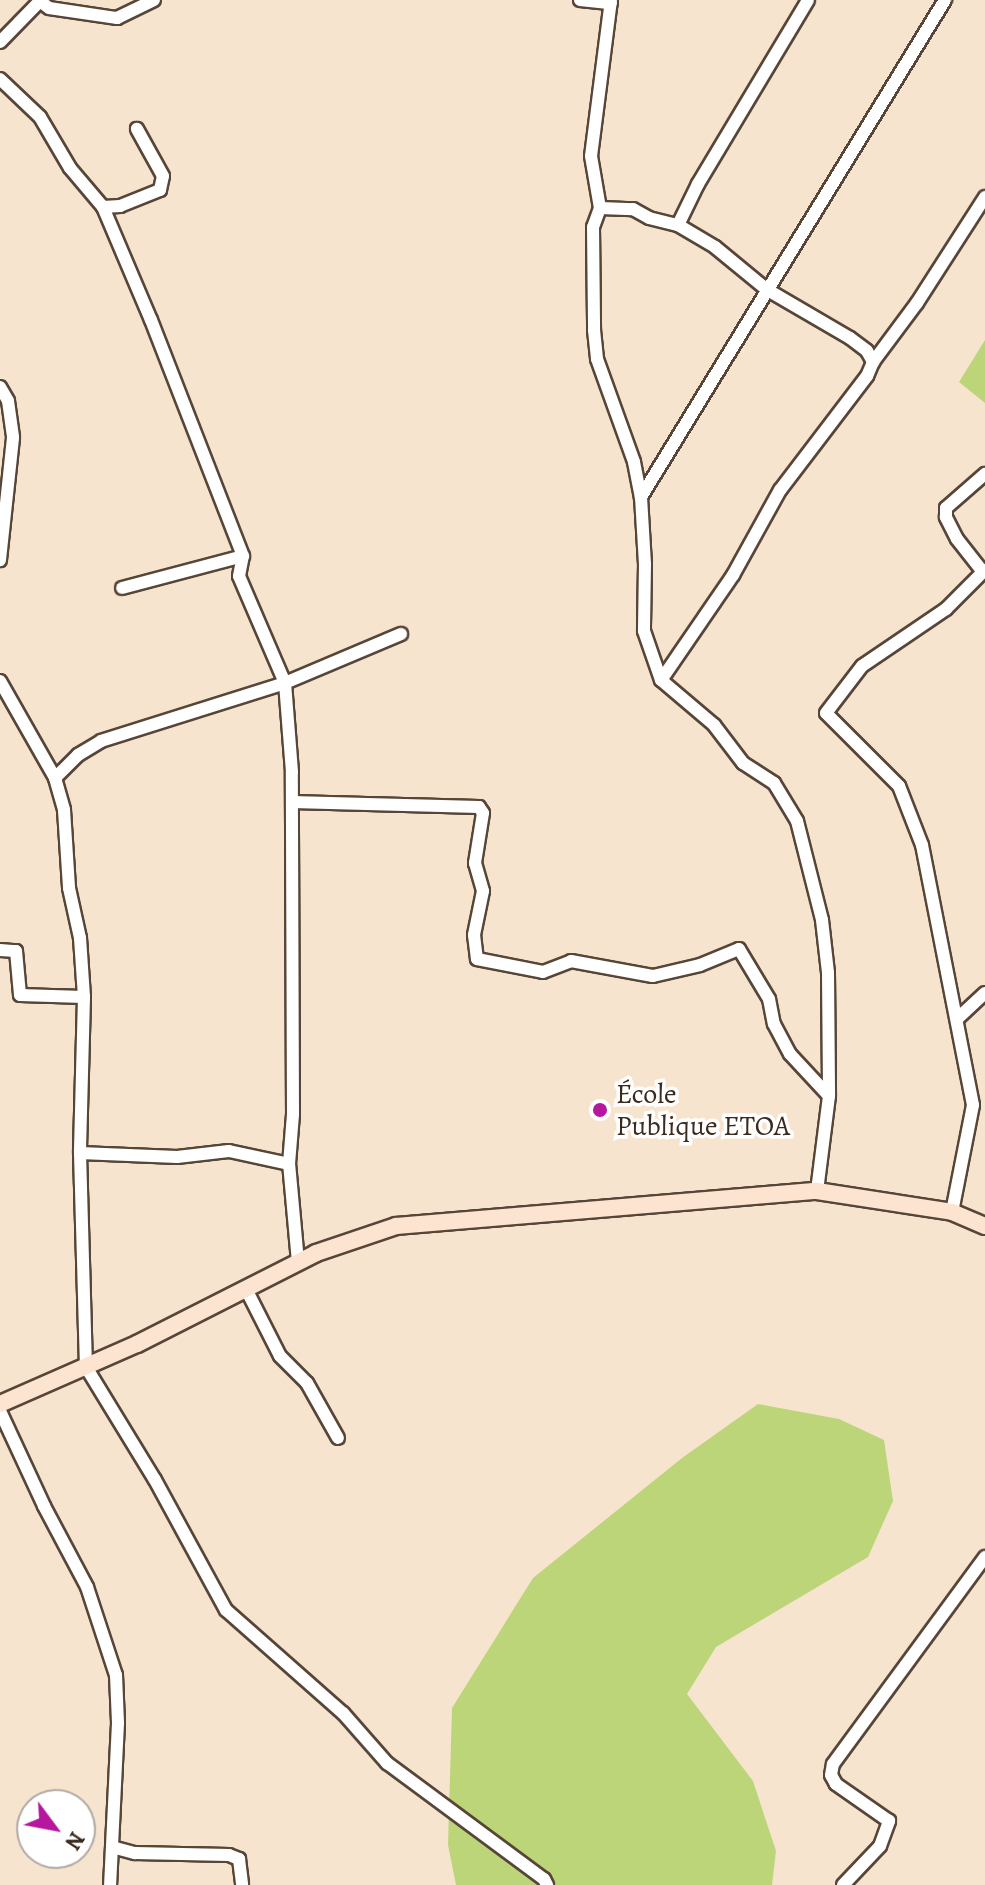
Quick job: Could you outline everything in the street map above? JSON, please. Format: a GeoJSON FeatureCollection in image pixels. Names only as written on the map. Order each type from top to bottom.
{"type":"FeatureCollection","features":[{"type":"Feature","properties":{"kind":"street"},"geometry":{"type":"LineString","coordinates":[[2,33],[40,0],[49,8],[117,18],[154,0]]}},
{"type":"Feature","properties":{"kind":"street"},"geometry":{"type":"LineString","coordinates":[[580,0],[611,1],[591,156],[600,208],[592,240],[597,359],[634,462],[641,497],[645,564],[644,631],[661,680],[714,725],[743,763],[774,783],[797,821],[822,920],[828,973],[829,1096],[817,1191]]}},
{"type":"Feature","properties":{"kind":"street"},"geometry":{"type":"LineString","coordinates":[[678,225],[698,184],[808,0]]}},
{"type":"Feature","properties":{"kind":"street"},"geometry":{"type":"LineString","coordinates":[[641,497],[945,0]]}},
{"type":"Feature","properties":{"kind":"street"},"geometry":{"type":"LineString","coordinates":[[0,79],[40,117],[70,168],[103,207],[151,320],[243,556],[239,576],[285,683],[292,802],[293,1099],[289,1164],[298,1262]]}},
{"type":"Feature","properties":{"kind":"street"},"geometry":{"type":"LineString","coordinates":[[103,207],[141,200],[160,190],[163,176],[137,129]]}},
{"type":"Feature","properties":{"kind":"street"},"geometry":{"type":"LineString","coordinates":[[661,680],[733,575],[780,490],[867,376],[873,362],[917,303],[985,197]]}},
{"type":"Feature","properties":{"kind":"street"},"geometry":{"type":"LineString","coordinates":[[600,208],[633,209],[649,218],[678,225],[715,247],[766,289],[850,338],[867,351],[873,362]]}},
{"type":"Feature","properties":{"kind":"street"},"geometry":{"type":"LineString","coordinates":[[0,387],[8,401],[13,438],[0,560]]}},
{"type":"Feature","properties":{"kind":"street"},"geometry":{"type":"LineString","coordinates":[[952,1212],[973,1105],[922,845],[899,786],[826,713],[862,666],[946,609],[984,571],[957,539],[946,517],[946,508],[985,474]]}},
{"type":"Feature","properties":{"kind":"street"},"geometry":{"type":"LineString","coordinates":[[122,588],[243,556]]}},
{"type":"Feature","properties":{"kind":"street"},"geometry":{"type":"LineString","coordinates":[[55,778],[78,755],[101,741],[285,683],[401,634]]}},
{"type":"Feature","properties":{"kind":"street"},"geometry":{"type":"LineString","coordinates":[[0,681],[55,778],[64,810],[69,888],[80,938],[84,997],[80,1153],[86,1367],[155,1480],[226,1610],[343,1713],[387,1763],[544,1879],[547,1885]]}},
{"type":"Feature","properties":{"kind":"street"},"geometry":{"type":"LineString","coordinates":[[292,802],[479,807],[483,813],[475,863],[483,891],[474,935],[477,959],[543,972],[571,961],[653,976],[700,965],[739,949],[769,999],[774,1024],[790,1054],[829,1096]]}},
{"type":"Feature","properties":{"kind":"street"},"geometry":{"type":"LineString","coordinates":[[0,950],[16,951],[20,995],[84,997]]}},
{"type":"Feature","properties":{"kind":"street"},"geometry":{"type":"LineString","coordinates":[[957,1019],[985,993]]}},
{"type":"Feature","properties":{"kind":"street"},"geometry":{"type":"LineString","coordinates":[[973,1105],[985,1095]]}},
{"type":"Feature","properties":{"kind":"street"},"geometry":{"type":"LineString","coordinates":[[80,1153],[177,1157],[229,1151],[289,1164]]}},
{"type":"Feature","properties":{"kind":"street"},"geometry":{"type":"LineString","coordinates":[[0,1404],[86,1367],[298,1262],[348,1240],[396,1226],[817,1191],[952,1212],[985,1226]]}},
{"type":"Feature","properties":{"kind":"street"},"geometry":{"type":"LineString","coordinates":[[246,1289],[280,1356],[307,1383],[338,1438]]}},
{"type":"Feature","properties":{"kind":"street"},"geometry":{"type":"LineString","coordinates":[[0,1411],[44,1506],[87,1587],[111,1658],[118,1723],[113,1775],[110,1885]]}},
{"type":"Feature","properties":{"kind":"street"},"geometry":{"type":"LineString","coordinates":[[843,1885],[880,1846],[889,1821],[836,1784],[831,1775],[833,1764],[985,1557]]}},
{"type":"Feature","properties":{"kind":"street"},"geometry":{"type":"LineString","coordinates":[[112,1847],[135,1853],[229,1855],[239,1859],[242,1885]]}},
{"type":"Feature","properties":{"kind":"green space"},"geometry":{"type":"Polygon","coordinates":[[[985,340],[985,403],[959,382],[985,340]]]}},
{"type":"Feature","properties":{"kind":"green space"},"geometry":{"type":"Polygon","coordinates":[[[758,1404],[839,1419],[884,1440],[893,1501],[868,1557],[716,1647],[687,1694],[753,1781],[776,1851],[772,1885],[456,1885],[448,1845],[452,1708],[533,1578],[682,1458],[758,1404]]]}},
{"type":"Feature","properties":{"kind":"place","name":"École Publique ETOA"},"geometry":{"type":"Point","coordinates":[600,1110]}}]}
